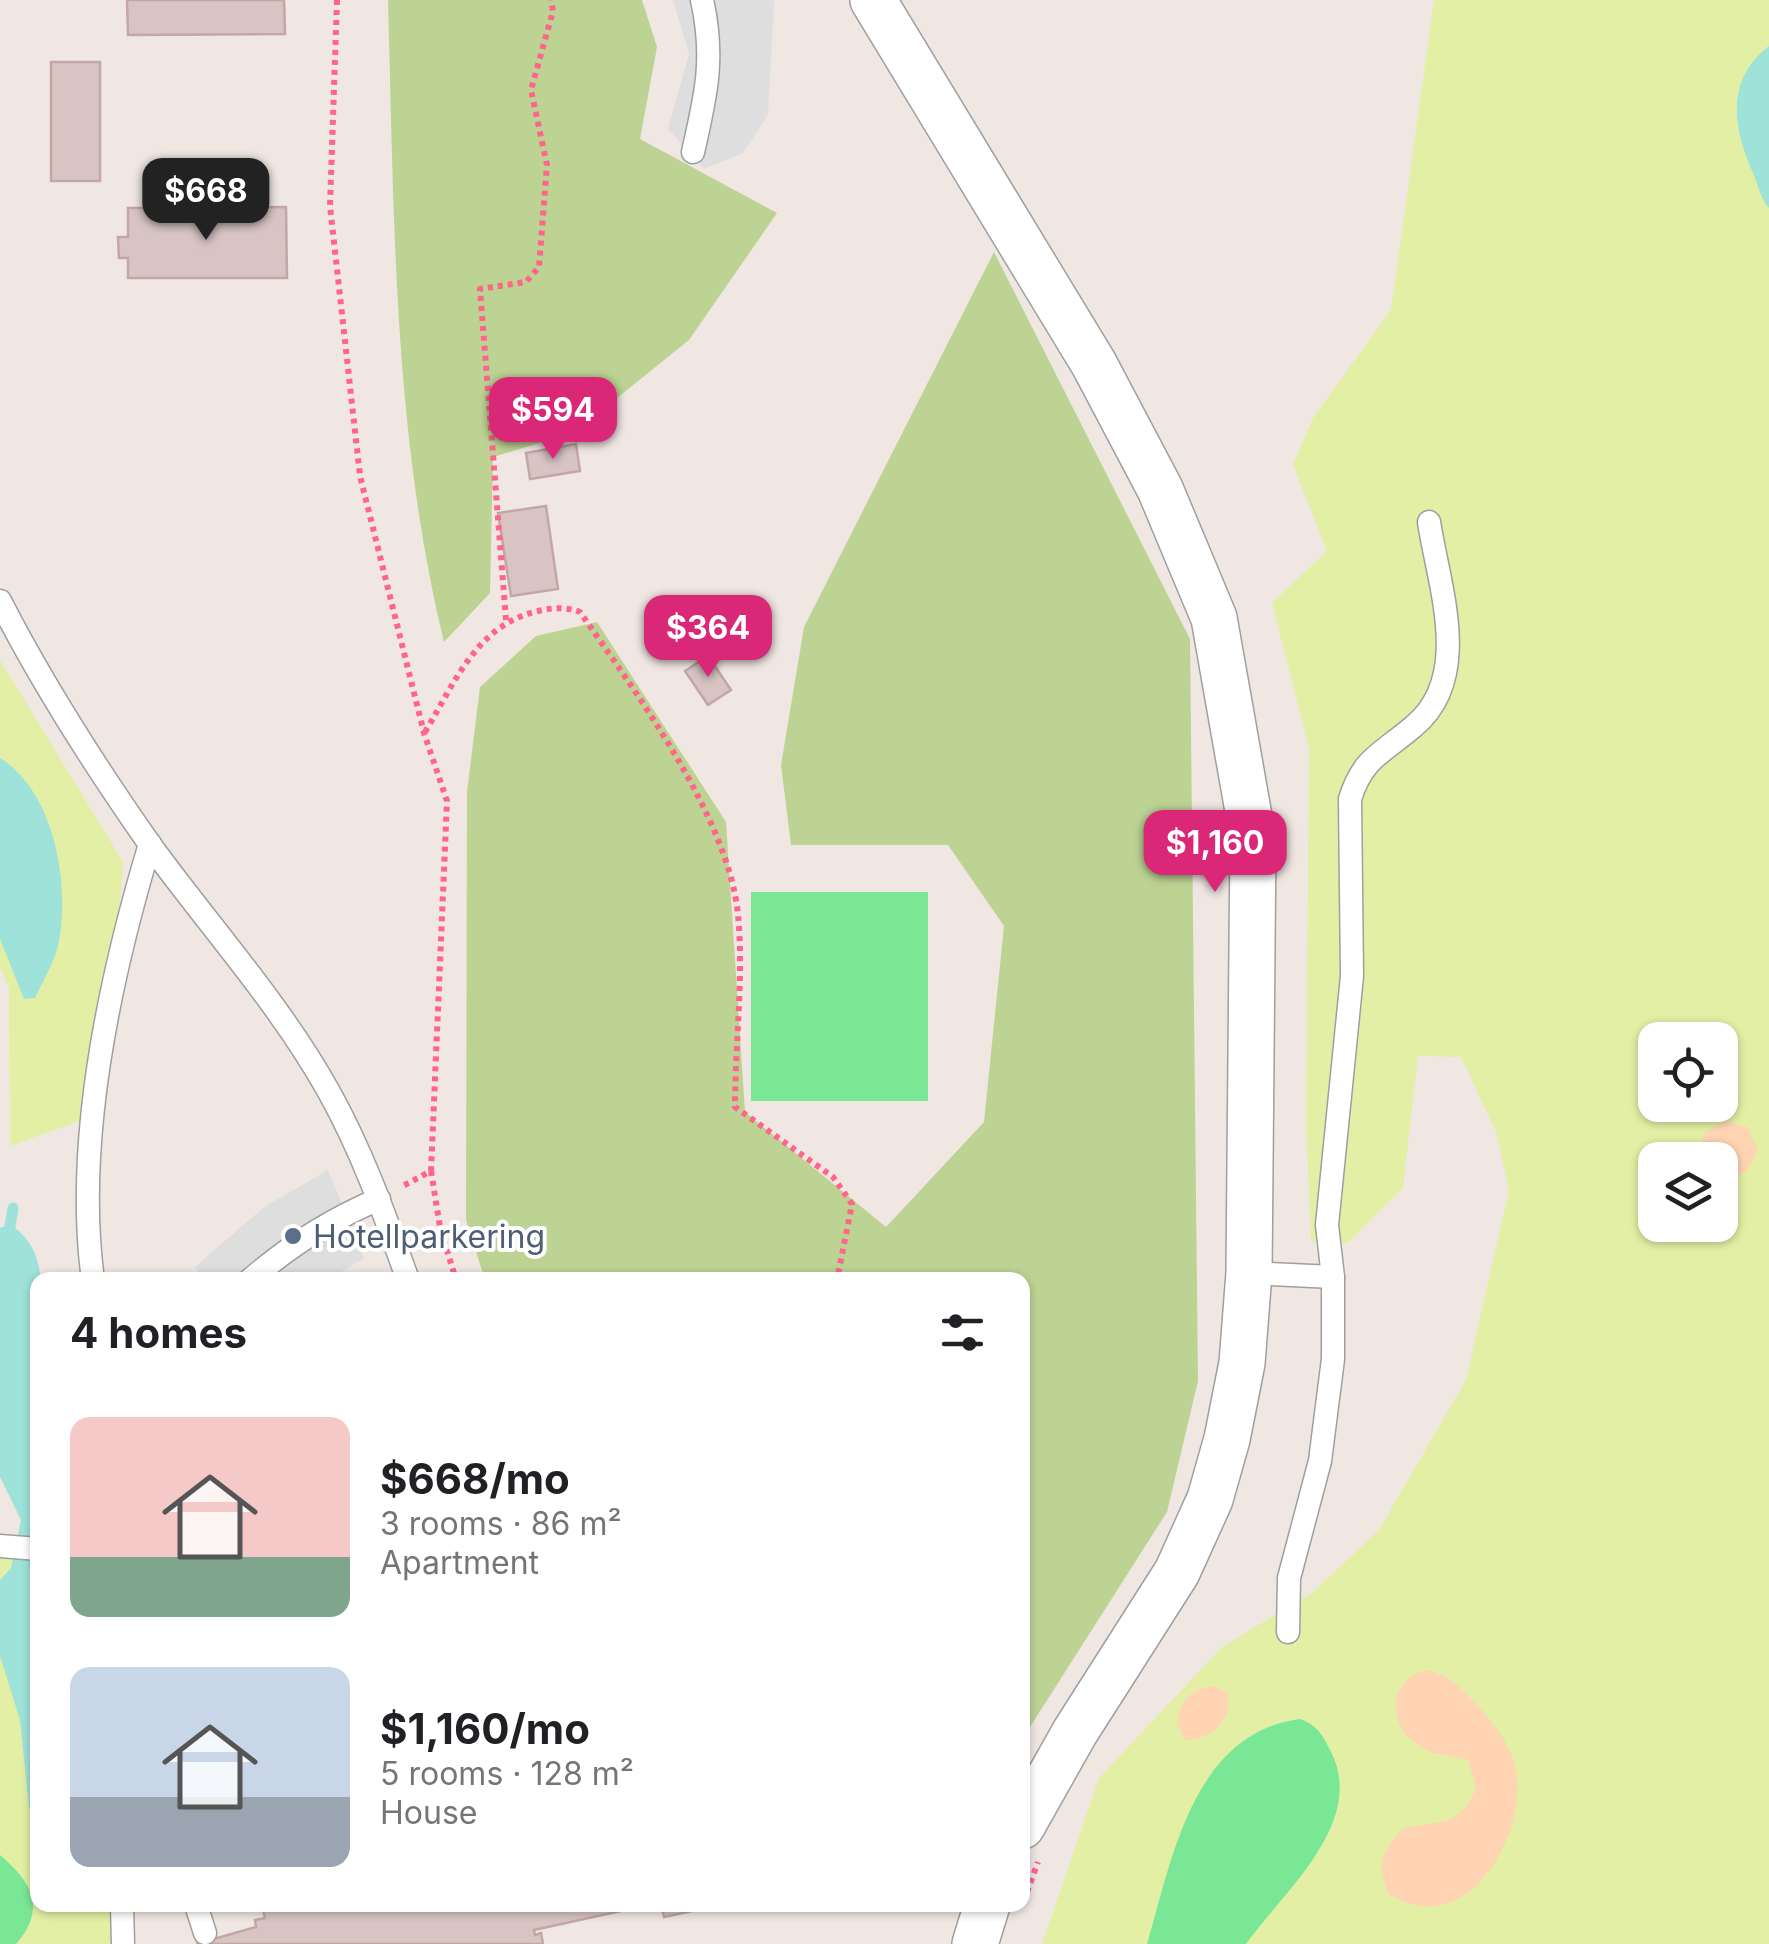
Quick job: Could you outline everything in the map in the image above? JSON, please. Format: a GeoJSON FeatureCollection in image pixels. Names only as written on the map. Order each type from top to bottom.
{"type":"FeatureCollection","features":[{"type":"Feature","properties":{"kind":"street"},"geometry":{"type":"LineString","coordinates":[[873,0],[1094,364],[1160,488],[1214,618],[1253,838],[1249,1273],[1242,1364],[1210,1499],[1176,1572],[1075,1732],[1034,1836]]}},
{"type":"Feature","properties":{"kind":"street"},"geometry":{"type":"LineString","coordinates":[[975,1944],[1002,1912]]}},
{"type":"Feature","properties":{"kind":"lane"},"geometry":{"type":"LineString","coordinates":[[693,152],[708,87],[711,42],[702,0]]}},
{"type":"Feature","properties":{"kind":"lane"},"geometry":{"type":"LineString","coordinates":[[1288,1632],[1289,1578],[1320,1461],[1329,1393],[1334,1277],[1328,1225],[1352,976],[1350,799],[1358,772],[1419,723],[1435,705],[1446,682],[1448,639],[1429,522]]}},
{"type":"Feature","properties":{"kind":"lane"},"geometry":{"type":"LineString","coordinates":[[0,602],[150,844],[240,961],[328,1090],[379,1199],[405,1272]]}},
{"type":"Feature","properties":{"kind":"lane"},"geometry":{"type":"LineString","coordinates":[[93,1272],[88,1138],[123,935],[150,844]]}},
{"type":"Feature","properties":{"kind":"lane"},"geometry":{"type":"LineString","coordinates":[[259,1272],[281,1253],[346,1213],[379,1199]]}},
{"type":"Feature","properties":{"kind":"lane"},"geometry":{"type":"LineString","coordinates":[[1249,1273],[1334,1277]]}},
{"type":"Feature","properties":{"kind":"lane"},"geometry":{"type":"LineString","coordinates":[[0,1546],[30,1548]]}},
{"type":"Feature","properties":{"kind":"lane"},"geometry":{"type":"LineString","coordinates":[[122,1912],[122,1944]]}},
{"type":"Feature","properties":{"kind":"lane"},"geometry":{"type":"LineString","coordinates":[[198,1912],[205,1933]]}},
{"type":"Feature","properties":{"kind":"path"},"geometry":{"type":"LineString","coordinates":[[336,0],[330,206],[360,476],[424,733],[447,801],[432,1171],[440,1227],[454,1272]]}},
{"type":"Feature","properties":{"kind":"path"},"geometry":{"type":"LineString","coordinates":[[506,620],[480,289],[526,282],[539,266],[546,165],[531,90],[554,10],[551,0]]}},
{"type":"Feature","properties":{"kind":"path"},"geometry":{"type":"LineString","coordinates":[[424,733],[479,643],[506,620],[567,607],[580,612],[639,696],[710,820],[738,914],[735,1107],[833,1177],[852,1204],[839,1272]]}},
{"type":"Feature","properties":{"kind":"path"},"geometry":{"type":"LineString","coordinates":[[379,1199],[432,1171]]}},
{"type":"Feature","properties":{"kind":"green space"},"geometry":{"type":"Polygon","coordinates":[[[388,0],[642,0],[657,47],[640,139],[777,213],[689,340],[575,432],[493,457],[490,593],[444,642],[427,563],[405,404],[395,242],[388,0]]]}},
{"type":"Feature","properties":{"kind":"green space"},"geometry":{"type":"Polygon","coordinates":[[[1434,0],[1769,0],[1769,1944],[1042,1944],[1099,1778],[1222,1647],[1313,1592],[1379,1530],[1466,1380],[1509,1190],[1496,1132],[1461,1057],[1418,1056],[1403,1188],[1348,1243],[1311,1241],[1306,1121],[1309,748],[1272,603],[1327,551],[1293,465],[1313,418],[1391,310],[1434,0]]]}},
{"type":"Feature","properties":{"kind":"green space"},"geometry":{"type":"Polygon","coordinates":[[[994,252],[1190,639],[1198,1381],[1167,1512],[1030,1727],[1030,1272],[482,1272],[466,1220],[467,792],[480,687],[536,636],[597,622],[726,822],[745,1112],[886,1227],[984,1122],[1004,926],[948,845],[791,845],[781,765],[804,627],[994,252]]]}},
{"type":"Feature","properties":{"kind":"green space"},"geometry":{"type":"Polygon","coordinates":[[[0,660],[123,862],[119,914],[80,1121],[10,1146],[9,988],[0,967],[0,660]]]}},
{"type":"Feature","properties":{"kind":"green space"},"geometry":{"type":"Polygon","coordinates":[[[751,892],[928,892],[928,1101],[751,1101],[751,892]]]}},
{"type":"Feature","properties":{"kind":"green space"},"geometry":{"type":"Polygon","coordinates":[[[30,1534],[30,1912],[110,1912],[112,1944],[0,1944],[0,1557],[10,1558],[30,1534]]]}},
{"type":"Feature","properties":{"kind":"green space"},"geometry":{"type":"Polygon","coordinates":[[[1300,1719],[1322,1736],[1339,1779],[1338,1805],[1315,1856],[1246,1944],[1147,1944],[1178,1839],[1211,1774],[1234,1748],[1264,1729],[1300,1719]]]}},
{"type":"Feature","properties":{"kind":"green space"},"geometry":{"type":"Polygon","coordinates":[[[0,1855],[27,1886],[32,1912],[26,1931],[16,1944],[0,1944],[0,1855]]]}},
{"type":"Feature","properties":{"kind":"sand"},"geometry":{"type":"Polygon","coordinates":[[[1722,1122],[1747,1127],[1758,1150],[1747,1171],[1738,1174],[1738,1142],[1702,1142],[1704,1133],[1722,1122]]]}},
{"type":"Feature","properties":{"kind":"sand"},"geometry":{"type":"Polygon","coordinates":[[[1429,1670],[1462,1689],[1495,1726],[1513,1757],[1517,1792],[1513,1821],[1487,1874],[1467,1893],[1443,1904],[1417,1906],[1389,1894],[1382,1875],[1386,1850],[1404,1828],[1456,1816],[1476,1787],[1468,1760],[1426,1750],[1401,1728],[1396,1704],[1399,1692],[1415,1674],[1429,1670]]]}},
{"type":"Feature","properties":{"kind":"sand"},"geometry":{"type":"Polygon","coordinates":[[[1213,1686],[1227,1692],[1229,1702],[1224,1719],[1204,1737],[1185,1740],[1177,1724],[1183,1703],[1192,1693],[1213,1686]]]}},
{"type":"Feature","properties":{"kind":"shaded area"},"geometry":{"type":"Polygon","coordinates":[[[673,0],[774,0],[768,115],[743,153],[704,169],[668,129],[689,54],[673,0]]]}},
{"type":"Feature","properties":{"kind":"shaded area","name":"Hotellparkering"},"geometry":{"type":"Polygon","coordinates":[[[328,1170],[364,1258],[341,1272],[198,1272],[195,1267],[264,1207],[328,1170]]]}},
{"type":"Feature","properties":{"kind":"water"},"geometry":{"type":"Polygon","coordinates":[[[1769,46],[1769,208],[1746,156],[1737,105],[1745,74],[1769,46]]]}},
{"type":"Feature","properties":{"kind":"water"},"geometry":{"type":"Polygon","coordinates":[[[0,758],[34,792],[54,840],[59,866],[59,941],[35,998],[24,999],[0,939],[0,758]]]}},
{"type":"Feature","properties":{"kind":"water"},"geometry":{"type":"Polygon","coordinates":[[[10,1224],[23,1235],[40,1272],[30,1272],[30,1810],[20,1720],[0,1656],[0,1580],[11,1568],[21,1520],[0,1477],[0,1228],[10,1224]]]}},
{"type":"Feature","properties":{"kind":"building"},"geometry":{"type":"Polygon","coordinates":[[[127,0],[284,0],[285,34],[128,35],[127,0]]]}},
{"type":"Feature","properties":{"kind":"building"},"geometry":{"type":"Polygon","coordinates":[[[51,62],[100,62],[100,181],[51,181],[51,62]]]}},
{"type":"Feature","properties":{"kind":"building"},"geometry":{"type":"Polygon","coordinates":[[[286,207],[287,278],[128,278],[128,258],[119,258],[118,237],[128,237],[128,208],[286,207]]]}},
{"type":"Feature","properties":{"kind":"building"},"geometry":{"type":"Polygon","coordinates":[[[576,444],[580,471],[530,479],[526,453],[576,444]]]}},
{"type":"Feature","properties":{"kind":"building"},"geometry":{"type":"Polygon","coordinates":[[[546,506],[558,589],[511,596],[498,513],[546,506]]]}},
{"type":"Feature","properties":{"kind":"building"},"geometry":{"type":"Polygon","coordinates":[[[708,656],[731,690],[708,705],[685,671],[708,656]]]}},
{"type":"Feature","properties":{"kind":"building"},"geometry":{"type":"Polygon","coordinates":[[[264,1912],[616,1912],[534,1930],[535,1935],[541,1933],[543,1944],[196,1944],[256,1927],[255,1920],[265,1918],[264,1912]]]}},
{"type":"Feature","properties":{"kind":"waterway"},"geometry":{"type":"LineString","coordinates":[[8,1238],[13,1208]]}},
{"type":"Feature","properties":{"kind":"place","name":"Hotellparkering"},"geometry":{"type":"Point","coordinates":[293,1236]}}]}
